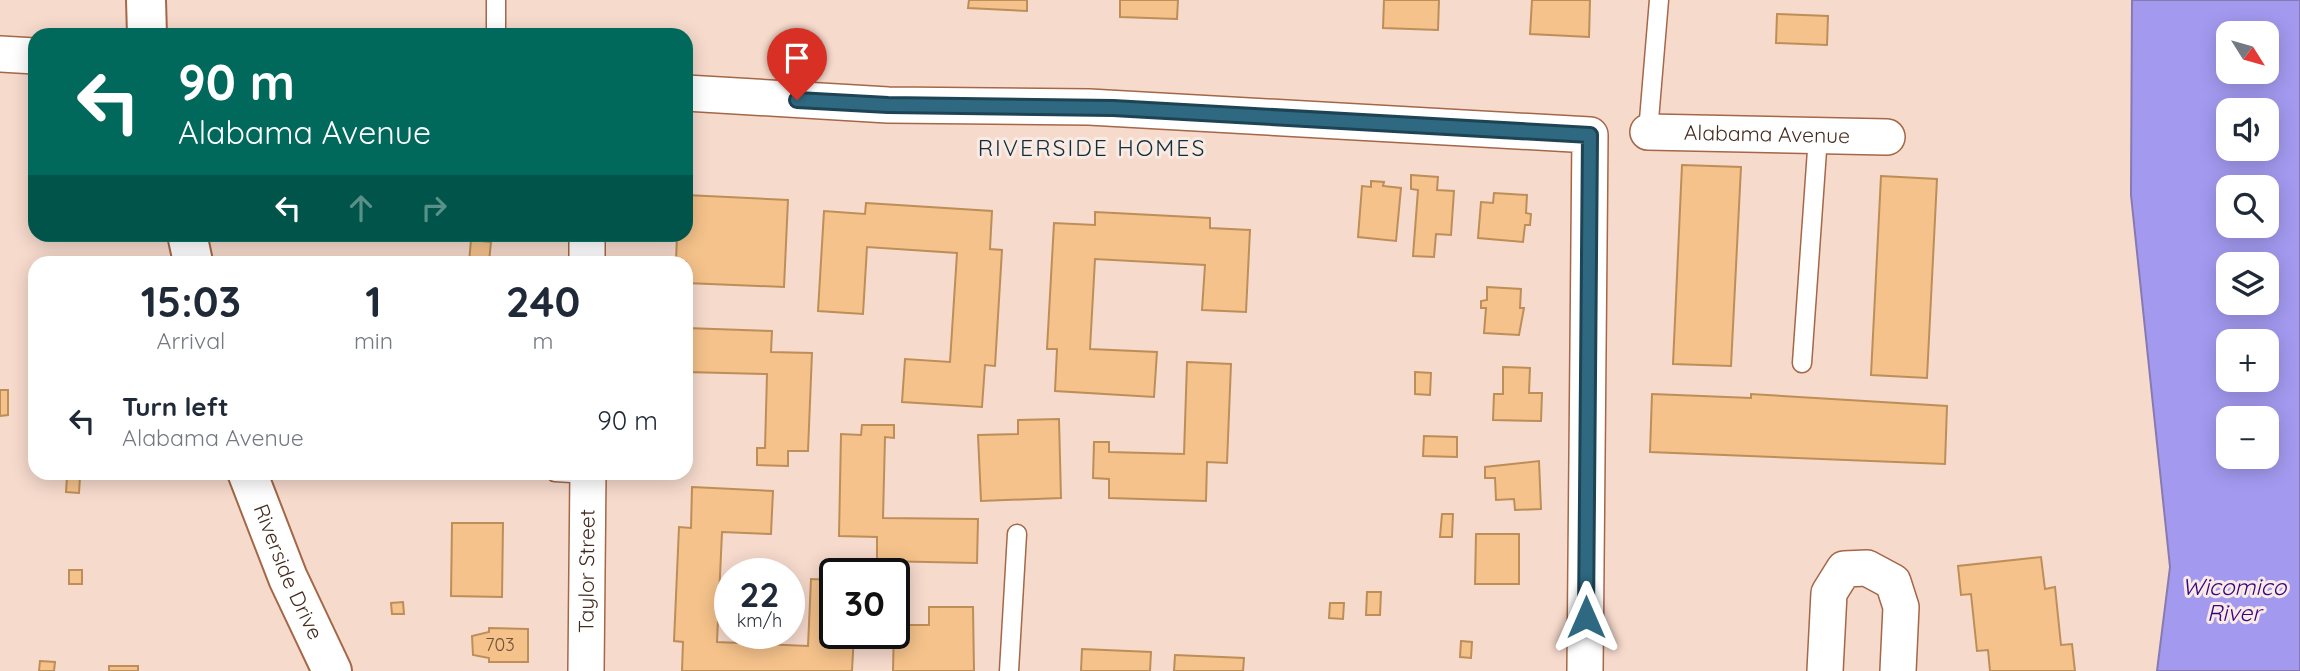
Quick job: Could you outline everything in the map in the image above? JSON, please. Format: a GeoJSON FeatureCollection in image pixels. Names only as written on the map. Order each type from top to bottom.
{"type":"FeatureCollection","features":[{"type":"Feature","properties":{"kind":"street"},"geometry":{"type":"LineString","coordinates":[[146,0],[147,28]]}},
{"type":"Feature","properties":{"kind":"street"},"geometry":{"type":"LineString","coordinates":[[0,54],[28,56]]}},
{"type":"Feature","properties":{"kind":"street"},"geometry":{"type":"LineString","coordinates":[[693,93],[888,105],[1102,108],[1590,135],[1586,671]]}},
{"type":"Feature","properties":{"kind":"street","name":"Alabama Avenue"},"geometry":{"type":"LineString","coordinates":[[1648,132],[1886,136]]}},
{"type":"Feature","properties":{"kind":"street","name":"Riverside Drive"},"geometry":{"type":"LineString","coordinates":[[250,480],[288,579],[332,671]]}},
{"type":"Feature","properties":{"kind":"street","name":"Taylor Street"},"geometry":{"type":"LineString","coordinates":[[577,480],[586,671]]}},
{"type":"Feature","properties":{"kind":"street"},"geometry":{"type":"LineString","coordinates":[[1825,671],[1829,593],[1844,569],[1867,568],[1893,582],[1901,607],[1898,671]]}},
{"type":"Feature","properties":{"kind":"lane"},"geometry":{"type":"LineString","coordinates":[[496,0],[496,28]]}},
{"type":"Feature","properties":{"kind":"lane"},"geometry":{"type":"LineString","coordinates":[[1648,132],[1659,0]]}},
{"type":"Feature","properties":{"kind":"lane"},"geometry":{"type":"LineString","coordinates":[[1802,363],[1818,136]]}},
{"type":"Feature","properties":{"kind":"lane"},"geometry":{"type":"LineString","coordinates":[[1009,671],[1017,534]]}},
{"type":"Feature","properties":{"kind":"water","name":"Wicomico River"},"geometry":{"type":"Polygon","coordinates":[[[2132,0],[2300,0],[2300,671],[2157,671],[2170,567],[2131,195],[2132,0]]]}},
{"type":"Feature","properties":{"kind":"building"},"geometry":{"type":"Polygon","coordinates":[[[969,0],[1027,0],[1027,11],[968,8],[969,0]]]}},
{"type":"Feature","properties":{"kind":"building"},"geometry":{"type":"Polygon","coordinates":[[[1120,0],[1178,0],[1177,19],[1120,17],[1120,0]]]}},
{"type":"Feature","properties":{"kind":"building"},"geometry":{"type":"Polygon","coordinates":[[[1384,0],[1439,0],[1438,30],[1383,28],[1384,0]]]}},
{"type":"Feature","properties":{"kind":"building"},"geometry":{"type":"Polygon","coordinates":[[[1532,0],[1590,0],[1589,37],[1530,34],[1532,0]]]}},
{"type":"Feature","properties":{"kind":"building"},"geometry":{"type":"Polygon","coordinates":[[[1777,14],[1828,16],[1827,45],[1776,43],[1777,14]]]}},
{"type":"Feature","properties":{"kind":"building"},"geometry":{"type":"Polygon","coordinates":[[[1682,165],[1741,167],[1731,366],[1673,364],[1682,165]]]}},
{"type":"Feature","properties":{"kind":"building"},"geometry":{"type":"Polygon","coordinates":[[[1411,175],[1438,177],[1437,190],[1454,191],[1451,235],[1436,234],[1434,257],[1413,256],[1418,190],[1411,189],[1411,175]]]}},
{"type":"Feature","properties":{"kind":"building"},"geometry":{"type":"Polygon","coordinates":[[[1881,176],[1937,179],[1927,378],[1871,375],[1881,176]]]}},
{"type":"Feature","properties":{"kind":"building"},"geometry":{"type":"Polygon","coordinates":[[[1371,181],[1384,182],[1383,186],[1401,188],[1396,241],[1358,237],[1362,186],[1371,187],[1371,181]]]}},
{"type":"Feature","properties":{"kind":"building"},"geometry":{"type":"Polygon","coordinates":[[[1494,193],[1527,195],[1526,213],[1531,214],[1530,225],[1525,225],[1523,242],[1478,238],[1481,202],[1493,203],[1494,193]]]}},
{"type":"Feature","properties":{"kind":"building"},"geometry":{"type":"Polygon","coordinates":[[[693,195],[788,200],[784,287],[693,283],[693,256],[676,256],[677,242],[693,242],[693,195]]]}},
{"type":"Feature","properties":{"kind":"building"},"geometry":{"type":"Polygon","coordinates":[[[866,203],[992,211],[990,249],[1002,250],[995,366],[985,365],[982,407],[902,402],[905,359],[950,362],[957,253],[867,247],[863,314],[818,311],[824,211],[865,214],[866,203]]]}},
{"type":"Feature","properties":{"kind":"building"},"geometry":{"type":"Polygon","coordinates":[[[1095,212],[1210,218],[1210,228],[1250,230],[1246,312],[1202,310],[1205,265],[1095,259],[1090,349],[1157,352],[1154,397],[1055,391],[1057,349],[1047,349],[1054,223],[1095,225],[1095,212]]]}},
{"type":"Feature","properties":{"kind":"building"},"geometry":{"type":"Polygon","coordinates":[[[471,242],[491,242],[490,256],[470,256],[471,242]]]}},
{"type":"Feature","properties":{"kind":"building"},"geometry":{"type":"Polygon","coordinates":[[[1487,287],[1521,289],[1520,308],[1524,308],[1519,335],[1484,333],[1486,308],[1481,308],[1481,301],[1487,300],[1487,287]]]}},
{"type":"Feature","properties":{"kind":"building"},"geometry":{"type":"Polygon","coordinates":[[[693,328],[772,331],[771,352],[812,353],[808,451],[788,451],[788,466],[757,465],[757,448],[765,448],[767,374],[693,372],[693,328]]]}},
{"type":"Feature","properties":{"kind":"building"},"geometry":{"type":"Polygon","coordinates":[[[1187,362],[1231,364],[1227,463],[1207,462],[1206,501],[1109,498],[1109,479],[1093,478],[1094,442],[1109,442],[1109,452],[1184,454],[1187,362]]]}},
{"type":"Feature","properties":{"kind":"building"},"geometry":{"type":"Polygon","coordinates":[[[1503,367],[1530,368],[1529,393],[1542,393],[1541,421],[1493,420],[1494,394],[1503,394],[1503,367]]]}},
{"type":"Feature","properties":{"kind":"building"},"geometry":{"type":"Polygon","coordinates":[[[1415,372],[1431,373],[1430,395],[1415,394],[1415,372]]]}},
{"type":"Feature","properties":{"kind":"building"},"geometry":{"type":"Polygon","coordinates":[[[0,390],[8,390],[8,415],[0,416],[0,390]]]}},
{"type":"Feature","properties":{"kind":"building"},"geometry":{"type":"Polygon","coordinates":[[[1652,394],[1751,398],[1751,394],[1947,406],[1945,464],[1650,452],[1652,394]]]}},
{"type":"Feature","properties":{"kind":"building"},"geometry":{"type":"Polygon","coordinates":[[[1059,419],[1061,498],[981,501],[978,435],[1018,434],[1018,420],[1059,419]]]}},
{"type":"Feature","properties":{"kind":"building"},"geometry":{"type":"Polygon","coordinates":[[[862,425],[894,425],[894,438],[885,437],[883,518],[978,519],[977,563],[877,558],[877,537],[839,536],[841,434],[861,435],[862,425]]]}},
{"type":"Feature","properties":{"kind":"building"},"geometry":{"type":"Polygon","coordinates":[[[1424,436],[1457,437],[1457,457],[1423,456],[1424,436]]]}},
{"type":"Feature","properties":{"kind":"building"},"geometry":{"type":"Polygon","coordinates":[[[1539,461],[1541,509],[1515,510],[1514,499],[1496,500],[1495,478],[1485,478],[1485,467],[1539,461]]]}},
{"type":"Feature","properties":{"kind":"building"},"geometry":{"type":"Polygon","coordinates":[[[67,480],[80,480],[79,493],[66,492],[67,480]]]}},
{"type":"Feature","properties":{"kind":"building"},"geometry":{"type":"Polygon","coordinates":[[[692,487],[773,491],[771,534],[722,532],[721,558],[714,558],[714,649],[805,649],[805,646],[808,646],[811,579],[819,579],[819,649],[853,649],[852,671],[682,671],[683,642],[674,641],[679,527],[691,528],[692,487]]]}},
{"type":"Feature","properties":{"kind":"building"},"geometry":{"type":"Polygon","coordinates":[[[1442,514],[1453,514],[1452,537],[1440,537],[1442,514]]]}},
{"type":"Feature","properties":{"kind":"building"},"geometry":{"type":"Polygon","coordinates":[[[452,523],[503,523],[502,597],[451,596],[452,523]]]}},
{"type":"Feature","properties":{"kind":"building"},"geometry":{"type":"Polygon","coordinates":[[[1476,534],[1519,534],[1519,584],[1475,584],[1476,534]]]}},
{"type":"Feature","properties":{"kind":"building"},"geometry":{"type":"Polygon","coordinates":[[[2041,557],[2045,589],[2055,587],[2061,645],[2072,644],[2075,671],[1990,671],[1988,650],[1977,651],[1971,594],[1961,595],[1958,566],[2041,557]]]}},
{"type":"Feature","properties":{"kind":"building"},"geometry":{"type":"Polygon","coordinates":[[[69,570],[82,570],[82,584],[69,584],[69,570]]]}},
{"type":"Feature","properties":{"kind":"building"},"geometry":{"type":"Polygon","coordinates":[[[1367,592],[1381,592],[1380,615],[1366,615],[1367,592]]]}},
{"type":"Feature","properties":{"kind":"building"},"geometry":{"type":"Polygon","coordinates":[[[403,602],[404,614],[392,614],[391,603],[403,602]]]}},
{"type":"Feature","properties":{"kind":"building"},"geometry":{"type":"Polygon","coordinates":[[[1330,603],[1344,603],[1343,619],[1329,618],[1330,603]]]}},
{"type":"Feature","properties":{"kind":"building"},"geometry":{"type":"Polygon","coordinates":[[[929,607],[973,607],[974,671],[893,671],[893,649],[910,649],[910,625],[929,625],[929,607]]]}},
{"type":"Feature","properties":{"kind":"building"},"geometry":{"type":"Polygon","coordinates":[[[489,628],[528,629],[528,662],[489,662],[489,658],[473,655],[472,636],[489,632],[489,628]]]}},
{"type":"Feature","properties":{"kind":"building"},"geometry":{"type":"Polygon","coordinates":[[[1461,641],[1472,642],[1471,658],[1460,657],[1461,641]]]}},
{"type":"Feature","properties":{"kind":"building"},"geometry":{"type":"Polygon","coordinates":[[[1082,649],[1151,652],[1150,671],[1081,671],[1082,649]]]}},
{"type":"Feature","properties":{"kind":"building"},"geometry":{"type":"Polygon","coordinates":[[[1175,655],[1244,658],[1243,671],[1174,671],[1175,655]]]}},
{"type":"Feature","properties":{"kind":"building"},"geometry":{"type":"Polygon","coordinates":[[[40,661],[55,662],[54,671],[39,671],[40,661]]]}},
{"type":"Feature","properties":{"kind":"building"},"geometry":{"type":"Polygon","coordinates":[[[109,666],[138,666],[138,671],[109,671],[109,666]]]}},
{"type":"Feature","properties":{"kind":"district","name":"RIVERSIDE HOMES"},"geometry":{"type":"Point","coordinates":[1092,148]}},
{"type":"Feature","properties":{"kind":"route"},"geometry":{"type":"LineString","coordinates":[[797,100],[888,105],[1113,108],[1590,135],[1586,617]]}}]}
